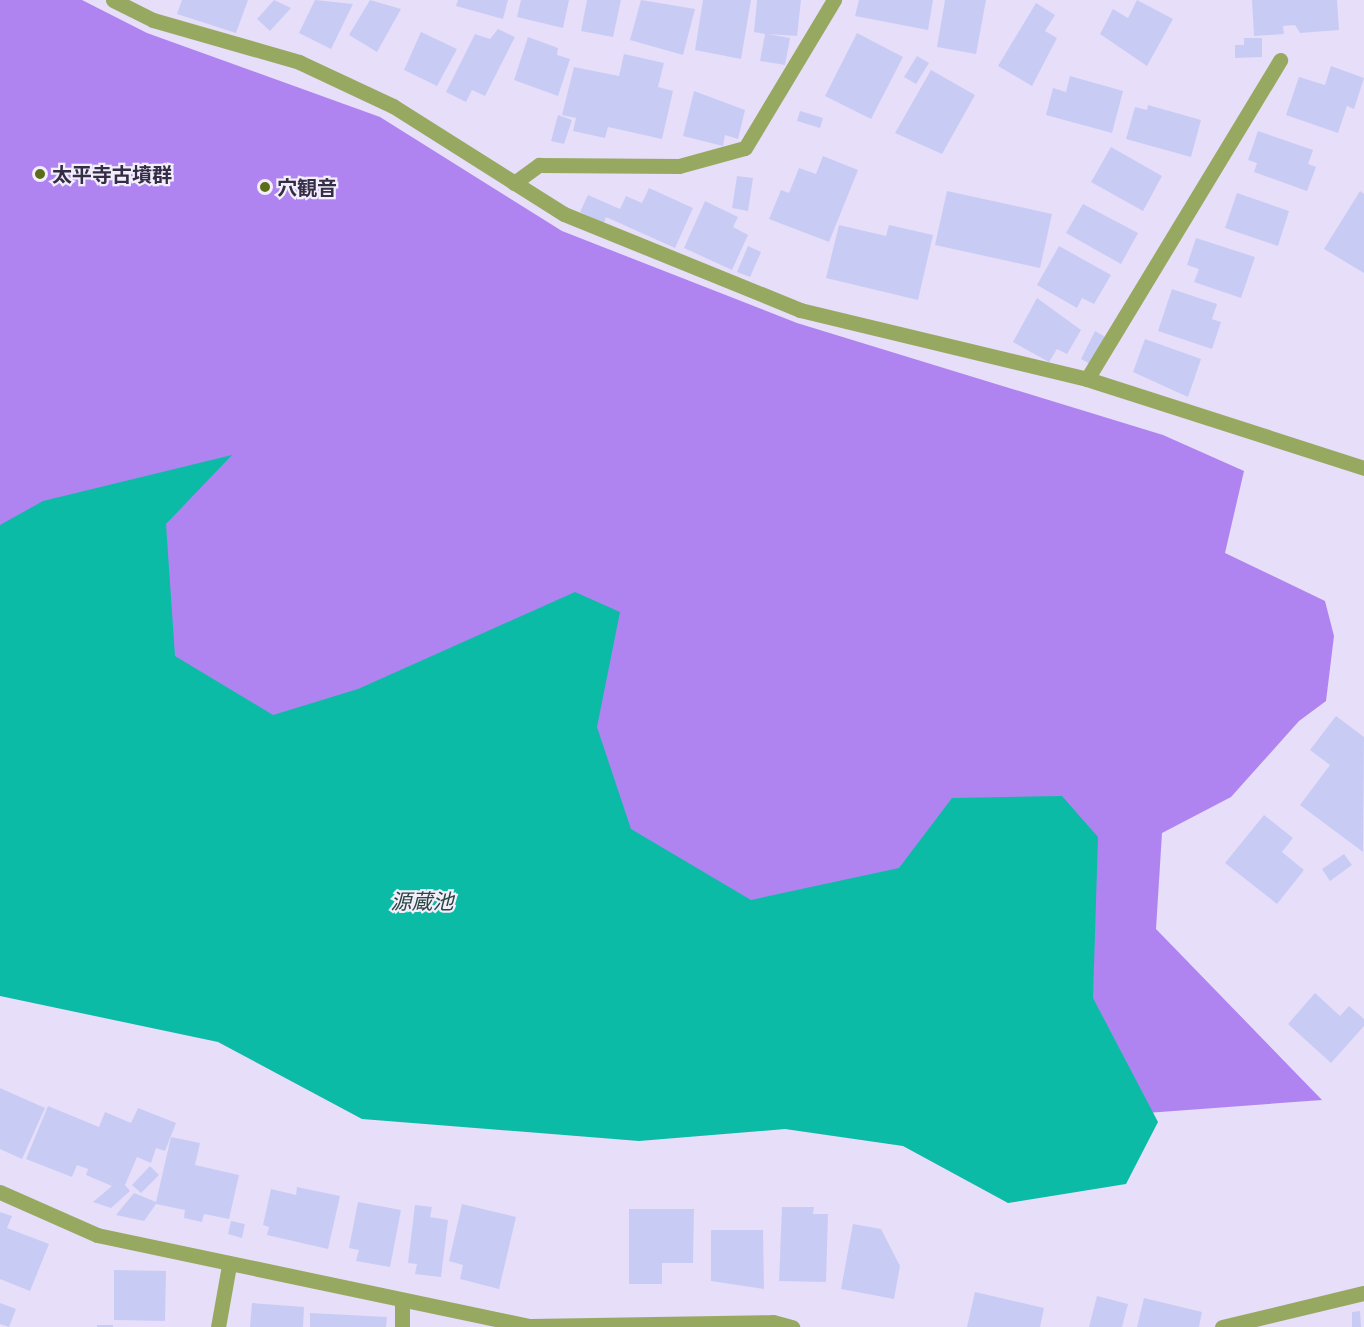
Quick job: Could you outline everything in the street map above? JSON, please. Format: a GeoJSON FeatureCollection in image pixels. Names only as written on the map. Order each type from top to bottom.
{"type":"FeatureCollection","features":[{"type":"Feature","properties":{"kind":"street"},"geometry":{"type":"LineString","coordinates":[[113,0],[153,20],[299,62],[393,106],[564,214],[800,310],[1087,379],[1364,468]]}},
{"type":"Feature","properties":{"kind":"street"},"geometry":{"type":"LineString","coordinates":[[514,183],[539,165],[679,166],[745,148],[834,0]]}},
{"type":"Feature","properties":{"kind":"street"},"geometry":{"type":"LineString","coordinates":[[1087,379],[1280,60]]}},
{"type":"Feature","properties":{"kind":"street"},"geometry":{"type":"LineString","coordinates":[[0,1192],[97,1235],[402,1303],[530,1326],[773,1322],[792,1327]]}},
{"type":"Feature","properties":{"kind":"street"},"geometry":{"type":"LineString","coordinates":[[218,1327],[229,1264]]}},
{"type":"Feature","properties":{"kind":"street"},"geometry":{"type":"LineString","coordinates":[[1222,1327],[1364,1293]]}},
{"type":"Feature","properties":{"kind":"street"},"geometry":{"type":"LineString","coordinates":[[402,1303],[402,1327]]}},
{"type":"Feature","properties":{"kind":"shaded area"},"geometry":{"type":"Polygon","coordinates":[[[0,0],[82,0],[147,33],[380,117],[562,231],[797,323],[1163,435],[1244,471],[1225,553],[1325,601],[1334,636],[1326,701],[1299,721],[1231,797],[1162,833],[1156,929],[1322,1100],[1133,1114],[876,897],[727,919],[280,747],[0,553],[0,0]]]}},
{"type":"Feature","properties":{"kind":"water","name":"源蔵池"},"geometry":{"type":"Polygon","coordinates":[[[232,455],[166,524],[175,656],[273,715],[358,689],[575,592],[620,612],[597,727],[631,829],[751,900],[899,868],[952,798],[1062,796],[1098,837],[1093,998],[1158,1122],[1126,1184],[1008,1203],[903,1146],[785,1129],[639,1141],[362,1119],[218,1042],[0,996],[0,525],[43,501],[232,455]]]}},
{"type":"Feature","properties":{"kind":"building"},"geometry":{"type":"Polygon","coordinates":[[[182,0],[248,0],[236,33],[177,14],[182,0]]]}},
{"type":"Feature","properties":{"kind":"building"},"geometry":{"type":"Polygon","coordinates":[[[274,0],[291,8],[270,31],[257,19],[274,0]]]}},
{"type":"Feature","properties":{"kind":"building"},"geometry":{"type":"Polygon","coordinates":[[[315,0],[353,4],[331,49],[299,33],[315,0]]]}},
{"type":"Feature","properties":{"kind":"building"},"geometry":{"type":"Polygon","coordinates":[[[370,0],[401,9],[377,52],[349,35],[370,0]]]}},
{"type":"Feature","properties":{"kind":"building"},"geometry":{"type":"Polygon","coordinates":[[[458,0],[508,0],[503,19],[456,6],[458,0]]]}},
{"type":"Feature","properties":{"kind":"building"},"geometry":{"type":"Polygon","coordinates":[[[521,0],[569,0],[563,28],[517,17],[521,0]]]}},
{"type":"Feature","properties":{"kind":"building"},"geometry":{"type":"Polygon","coordinates":[[[587,0],[621,0],[613,37],[581,31],[587,0]]]}},
{"type":"Feature","properties":{"kind":"building"},"geometry":{"type":"Polygon","coordinates":[[[641,0],[695,9],[683,55],[630,40],[641,0]]]}},
{"type":"Feature","properties":{"kind":"building"},"geometry":{"type":"Polygon","coordinates":[[[703,0],[751,0],[741,59],[695,50],[703,0]]]}},
{"type":"Feature","properties":{"kind":"building"},"geometry":{"type":"Polygon","coordinates":[[[757,0],[801,0],[797,36],[768,34],[790,38],[785,65],[760,61],[765,34],[754,32],[757,0]]]}},
{"type":"Feature","properties":{"kind":"building"},"geometry":{"type":"Polygon","coordinates":[[[859,0],[933,0],[928,30],[855,16],[859,0]]]}},
{"type":"Feature","properties":{"kind":"building"},"geometry":{"type":"Polygon","coordinates":[[[945,0],[986,0],[976,54],[937,47],[945,0]]]}},
{"type":"Feature","properties":{"kind":"building"},"geometry":{"type":"Polygon","coordinates":[[[1137,0],[1173,19],[1147,66],[1100,34],[1113,9],[1128,18],[1137,0]]]}},
{"type":"Feature","properties":{"kind":"building"},"geometry":{"type":"Polygon","coordinates":[[[1252,0],[1337,0],[1339,30],[1300,33],[1295,25],[1283,26],[1284,34],[1254,36],[1252,0]]]}},
{"type":"Feature","properties":{"kind":"building"},"geometry":{"type":"Polygon","coordinates":[[[1036,3],[1055,15],[1045,31],[1057,38],[1032,86],[998,66],[1036,3]]]}},
{"type":"Feature","properties":{"kind":"building"},"geometry":{"type":"Polygon","coordinates":[[[498,29],[515,37],[485,96],[472,90],[466,102],[446,92],[475,34],[490,39],[498,29]]]}},
{"type":"Feature","properties":{"kind":"building"},"geometry":{"type":"Polygon","coordinates":[[[421,32],[457,49],[437,86],[404,70],[421,32]]]}},
{"type":"Feature","properties":{"kind":"building"},"geometry":{"type":"Polygon","coordinates":[[[857,33],[903,57],[871,119],[825,96],[857,33]]]}},
{"type":"Feature","properties":{"kind":"building"},"geometry":{"type":"Polygon","coordinates":[[[528,37],[558,48],[557,55],[570,59],[558,96],[514,80],[528,37]]]}},
{"type":"Feature","properties":{"kind":"building"},"geometry":{"type":"Polygon","coordinates":[[[1244,38],[1262,38],[1262,57],[1235,58],[1235,45],[1244,45],[1244,38]]]}},
{"type":"Feature","properties":{"kind":"building"},"geometry":{"type":"Polygon","coordinates":[[[624,54],[664,63],[658,87],[673,91],[662,139],[608,127],[605,138],[573,131],[576,118],[562,115],[574,67],[619,76],[624,54]]]}},
{"type":"Feature","properties":{"kind":"building"},"geometry":{"type":"Polygon","coordinates":[[[917,56],[929,63],[916,84],[904,77],[917,56]]]}},
{"type":"Feature","properties":{"kind":"building"},"geometry":{"type":"Polygon","coordinates":[[[1331,66],[1364,78],[1354,109],[1347,106],[1338,133],[1286,115],[1299,77],[1325,85],[1331,66]]]}},
{"type":"Feature","properties":{"kind":"building"},"geometry":{"type":"Polygon","coordinates":[[[931,70],[975,95],[942,154],[895,133],[931,70]]]}},
{"type":"Feature","properties":{"kind":"building"},"geometry":{"type":"Polygon","coordinates":[[[1070,76],[1123,91],[1112,133],[1046,115],[1053,88],[1066,92],[1070,76]]]}},
{"type":"Feature","properties":{"kind":"building"},"geometry":{"type":"Polygon","coordinates":[[[694,91],[745,110],[738,139],[725,135],[723,146],[683,136],[694,91]]]}},
{"type":"Feature","properties":{"kind":"building"},"geometry":{"type":"Polygon","coordinates":[[[1148,105],[1201,120],[1191,157],[1126,139],[1135,107],[1147,110],[1148,105]]]}},
{"type":"Feature","properties":{"kind":"building"},"geometry":{"type":"Polygon","coordinates":[[[800,111],[823,118],[820,128],[797,121],[800,111]]]}},
{"type":"Feature","properties":{"kind":"building"},"geometry":{"type":"Polygon","coordinates":[[[558,115],[572,120],[564,144],[551,141],[558,115]]]}},
{"type":"Feature","properties":{"kind":"building"},"geometry":{"type":"Polygon","coordinates":[[[1258,131],[1313,150],[1308,164],[1316,167],[1307,191],[1254,172],[1257,163],[1248,160],[1258,131]]]}},
{"type":"Feature","properties":{"kind":"building"},"geometry":{"type":"Polygon","coordinates":[[[1111,147],[1162,176],[1143,211],[1091,182],[1111,147]]]}},
{"type":"Feature","properties":{"kind":"building"},"geometry":{"type":"Polygon","coordinates":[[[823,156],[858,170],[829,242],[769,219],[781,190],[789,193],[799,168],[816,174],[823,156]]]}},
{"type":"Feature","properties":{"kind":"building"},"geometry":{"type":"Polygon","coordinates":[[[737,176],[753,178],[748,211],[732,208],[737,176]]]}},
{"type":"Feature","properties":{"kind":"building"},"geometry":{"type":"Polygon","coordinates":[[[649,188],[693,208],[675,248],[606,217],[604,223],[580,212],[588,195],[620,209],[626,196],[642,203],[649,188]]]}},
{"type":"Feature","properties":{"kind":"building"},"geometry":{"type":"Polygon","coordinates":[[[947,191],[1052,214],[1040,268],[935,245],[947,191]]]}},
{"type":"Feature","properties":{"kind":"building"},"geometry":{"type":"Polygon","coordinates":[[[1360,191],[1364,194],[1364,273],[1324,249],[1360,191]]]}},
{"type":"Feature","properties":{"kind":"building"},"geometry":{"type":"Polygon","coordinates":[[[1237,193],[1289,211],[1278,246],[1225,228],[1237,193]]]}},
{"type":"Feature","properties":{"kind":"building"},"geometry":{"type":"Polygon","coordinates":[[[705,201],[738,217],[733,227],[748,235],[732,270],[684,248],[705,201]]]}},
{"type":"Feature","properties":{"kind":"building"},"geometry":{"type":"Polygon","coordinates":[[[1083,204],[1138,233],[1121,264],[1066,233],[1083,204]]]}},
{"type":"Feature","properties":{"kind":"building"},"geometry":{"type":"Polygon","coordinates":[[[839,225],[886,236],[889,225],[933,235],[918,300],[826,278],[839,225]]]}},
{"type":"Feature","properties":{"kind":"building"},"geometry":{"type":"Polygon","coordinates":[[[1196,238],[1255,257],[1241,298],[1194,282],[1199,269],[1187,265],[1196,238]]]}},
{"type":"Feature","properties":{"kind":"building"},"geometry":{"type":"Polygon","coordinates":[[[748,246],[761,252],[750,277],[737,272],[748,246]]]}},
{"type":"Feature","properties":{"kind":"building"},"geometry":{"type":"Polygon","coordinates":[[[1059,246],[1111,275],[1094,304],[1082,298],[1077,308],[1037,285],[1059,246]]]}},
{"type":"Feature","properties":{"kind":"building"},"geometry":{"type":"Polygon","coordinates":[[[1172,289],[1217,304],[1212,319],[1221,322],[1212,349],[1158,331],[1172,289]]]}},
{"type":"Feature","properties":{"kind":"building"},"geometry":{"type":"Polygon","coordinates":[[[1037,298],[1081,330],[1067,354],[1057,349],[1049,362],[1013,342],[1037,298]]]}},
{"type":"Feature","properties":{"kind":"building"},"geometry":{"type":"Polygon","coordinates":[[[1095,331],[1107,338],[1092,365],[1081,359],[1095,331]]]}},
{"type":"Feature","properties":{"kind":"building"},"geometry":{"type":"Polygon","coordinates":[[[1145,339],[1201,359],[1188,397],[1133,372],[1145,339]]]}},
{"type":"Feature","properties":{"kind":"building"},"geometry":{"type":"Polygon","coordinates":[[[1336,716],[1364,737],[1363,852],[1300,805],[1330,765],[1310,750],[1336,716]]]}},
{"type":"Feature","properties":{"kind":"building"},"geometry":{"type":"Polygon","coordinates":[[[1264,815],[1293,838],[1282,852],[1304,870],[1277,904],[1225,863],[1264,815]]]}},
{"type":"Feature","properties":{"kind":"building"},"geometry":{"type":"Polygon","coordinates":[[[1344,854],[1352,865],[1330,881],[1322,869],[1344,854]]]}},
{"type":"Feature","properties":{"kind":"building"},"geometry":{"type":"Polygon","coordinates":[[[1315,993],[1340,1016],[1349,1006],[1364,1019],[1364,1026],[1331,1063],[1288,1024],[1315,993]]]}},
{"type":"Feature","properties":{"kind":"building"},"geometry":{"type":"Polygon","coordinates":[[[0,1088],[45,1108],[22,1159],[0,1149],[0,1088]]]}},
{"type":"Feature","properties":{"kind":"building"},"geometry":{"type":"Polygon","coordinates":[[[48,1106],[99,1127],[105,1112],[131,1123],[138,1108],[176,1123],[165,1151],[156,1148],[151,1163],[137,1157],[125,1185],[130,1191],[111,1208],[93,1202],[112,1186],[86,1175],[88,1169],[77,1165],[72,1177],[26,1159],[48,1106]]]}},
{"type":"Feature","properties":{"kind":"building"},"geometry":{"type":"Polygon","coordinates":[[[171,1137],[200,1143],[195,1165],[239,1175],[229,1219],[204,1214],[202,1222],[184,1218],[185,1210],[156,1204],[144,1221],[116,1215],[134,1193],[156,1202],[171,1137]]]}},
{"type":"Feature","properties":{"kind":"building"},"geometry":{"type":"Polygon","coordinates":[[[150,1166],[159,1175],[141,1193],[132,1185],[150,1166]]]}},
{"type":"Feature","properties":{"kind":"building"},"geometry":{"type":"Polygon","coordinates":[[[297,1187],[340,1196],[328,1249],[267,1235],[269,1227],[263,1225],[271,1189],[296,1195],[297,1187]]]}},
{"type":"Feature","properties":{"kind":"building"},"geometry":{"type":"Polygon","coordinates":[[[358,1202],[401,1210],[390,1267],[356,1261],[359,1250],[349,1248],[358,1202]]]}},
{"type":"Feature","properties":{"kind":"building"},"geometry":{"type":"Polygon","coordinates":[[[462,1204],[516,1217],[499,1289],[460,1279],[463,1265],[449,1261],[462,1204]]]}},
{"type":"Feature","properties":{"kind":"building"},"geometry":{"type":"Polygon","coordinates":[[[415,1205],[432,1207],[430,1217],[448,1220],[441,1277],[415,1274],[417,1264],[408,1263],[415,1205]]]}},
{"type":"Feature","properties":{"kind":"building"},"geometry":{"type":"Polygon","coordinates":[[[782,1207],[814,1207],[813,1214],[828,1214],[826,1282],[779,1281],[782,1207]]]}},
{"type":"Feature","properties":{"kind":"building"},"geometry":{"type":"Polygon","coordinates":[[[629,1209],[694,1209],[693,1263],[662,1263],[662,1284],[629,1284],[629,1209]]]}},
{"type":"Feature","properties":{"kind":"building"},"geometry":{"type":"Polygon","coordinates":[[[0,1212],[12,1216],[7,1228],[49,1244],[30,1291],[0,1279],[0,1212]]]}},
{"type":"Feature","properties":{"kind":"building"},"geometry":{"type":"Polygon","coordinates":[[[231,1221],[245,1224],[242,1238],[228,1234],[231,1221]]]}},
{"type":"Feature","properties":{"kind":"building"},"geometry":{"type":"Polygon","coordinates":[[[853,1224],[881,1229],[900,1266],[894,1299],[841,1289],[853,1224]]]}},
{"type":"Feature","properties":{"kind":"building"},"geometry":{"type":"Polygon","coordinates":[[[711,1230],[763,1230],[764,1289],[711,1281],[711,1230]]]}},
{"type":"Feature","properties":{"kind":"building"},"geometry":{"type":"Polygon","coordinates":[[[114,1270],[166,1271],[165,1321],[114,1320],[114,1270]]]}},
{"type":"Feature","properties":{"kind":"building"},"geometry":{"type":"Polygon","coordinates":[[[975,1292],[1044,1308],[1040,1327],[967,1327],[975,1292]]]}},
{"type":"Feature","properties":{"kind":"building"},"geometry":{"type":"Polygon","coordinates":[[[1097,1296],[1128,1304],[1122,1327],[1089,1327],[1097,1296]]]}},
{"type":"Feature","properties":{"kind":"building"},"geometry":{"type":"Polygon","coordinates":[[[1144,1298],[1202,1312],[1199,1327],[1137,1327],[1144,1298]]]}},
{"type":"Feature","properties":{"kind":"building"},"geometry":{"type":"Polygon","coordinates":[[[0,1303],[16,1309],[9,1327],[0,1324],[0,1303]]]}},
{"type":"Feature","properties":{"kind":"building"},"geometry":{"type":"Polygon","coordinates":[[[252,1303],[304,1307],[303,1327],[250,1327],[252,1303]]]}},
{"type":"Feature","properties":{"kind":"building"},"geometry":{"type":"Polygon","coordinates":[[[1360,1311],[1361,1327],[1352,1327],[1352,1312],[1360,1311]]]}},
{"type":"Feature","properties":{"kind":"building"},"geometry":{"type":"Polygon","coordinates":[[[310,1313],[387,1317],[386,1327],[310,1327],[310,1313]]]}},
{"type":"Feature","properties":{"kind":"building"},"geometry":{"type":"Polygon","coordinates":[[[97,1325],[113,1325],[113,1327],[97,1327],[97,1325]]]}},
{"type":"Feature","properties":{"kind":"place","name":"太平寺古墳群"},"geometry":{"type":"Point","coordinates":[40,174]}},
{"type":"Feature","properties":{"kind":"place","name":"穴観音"},"geometry":{"type":"Point","coordinates":[265,187]}}]}
